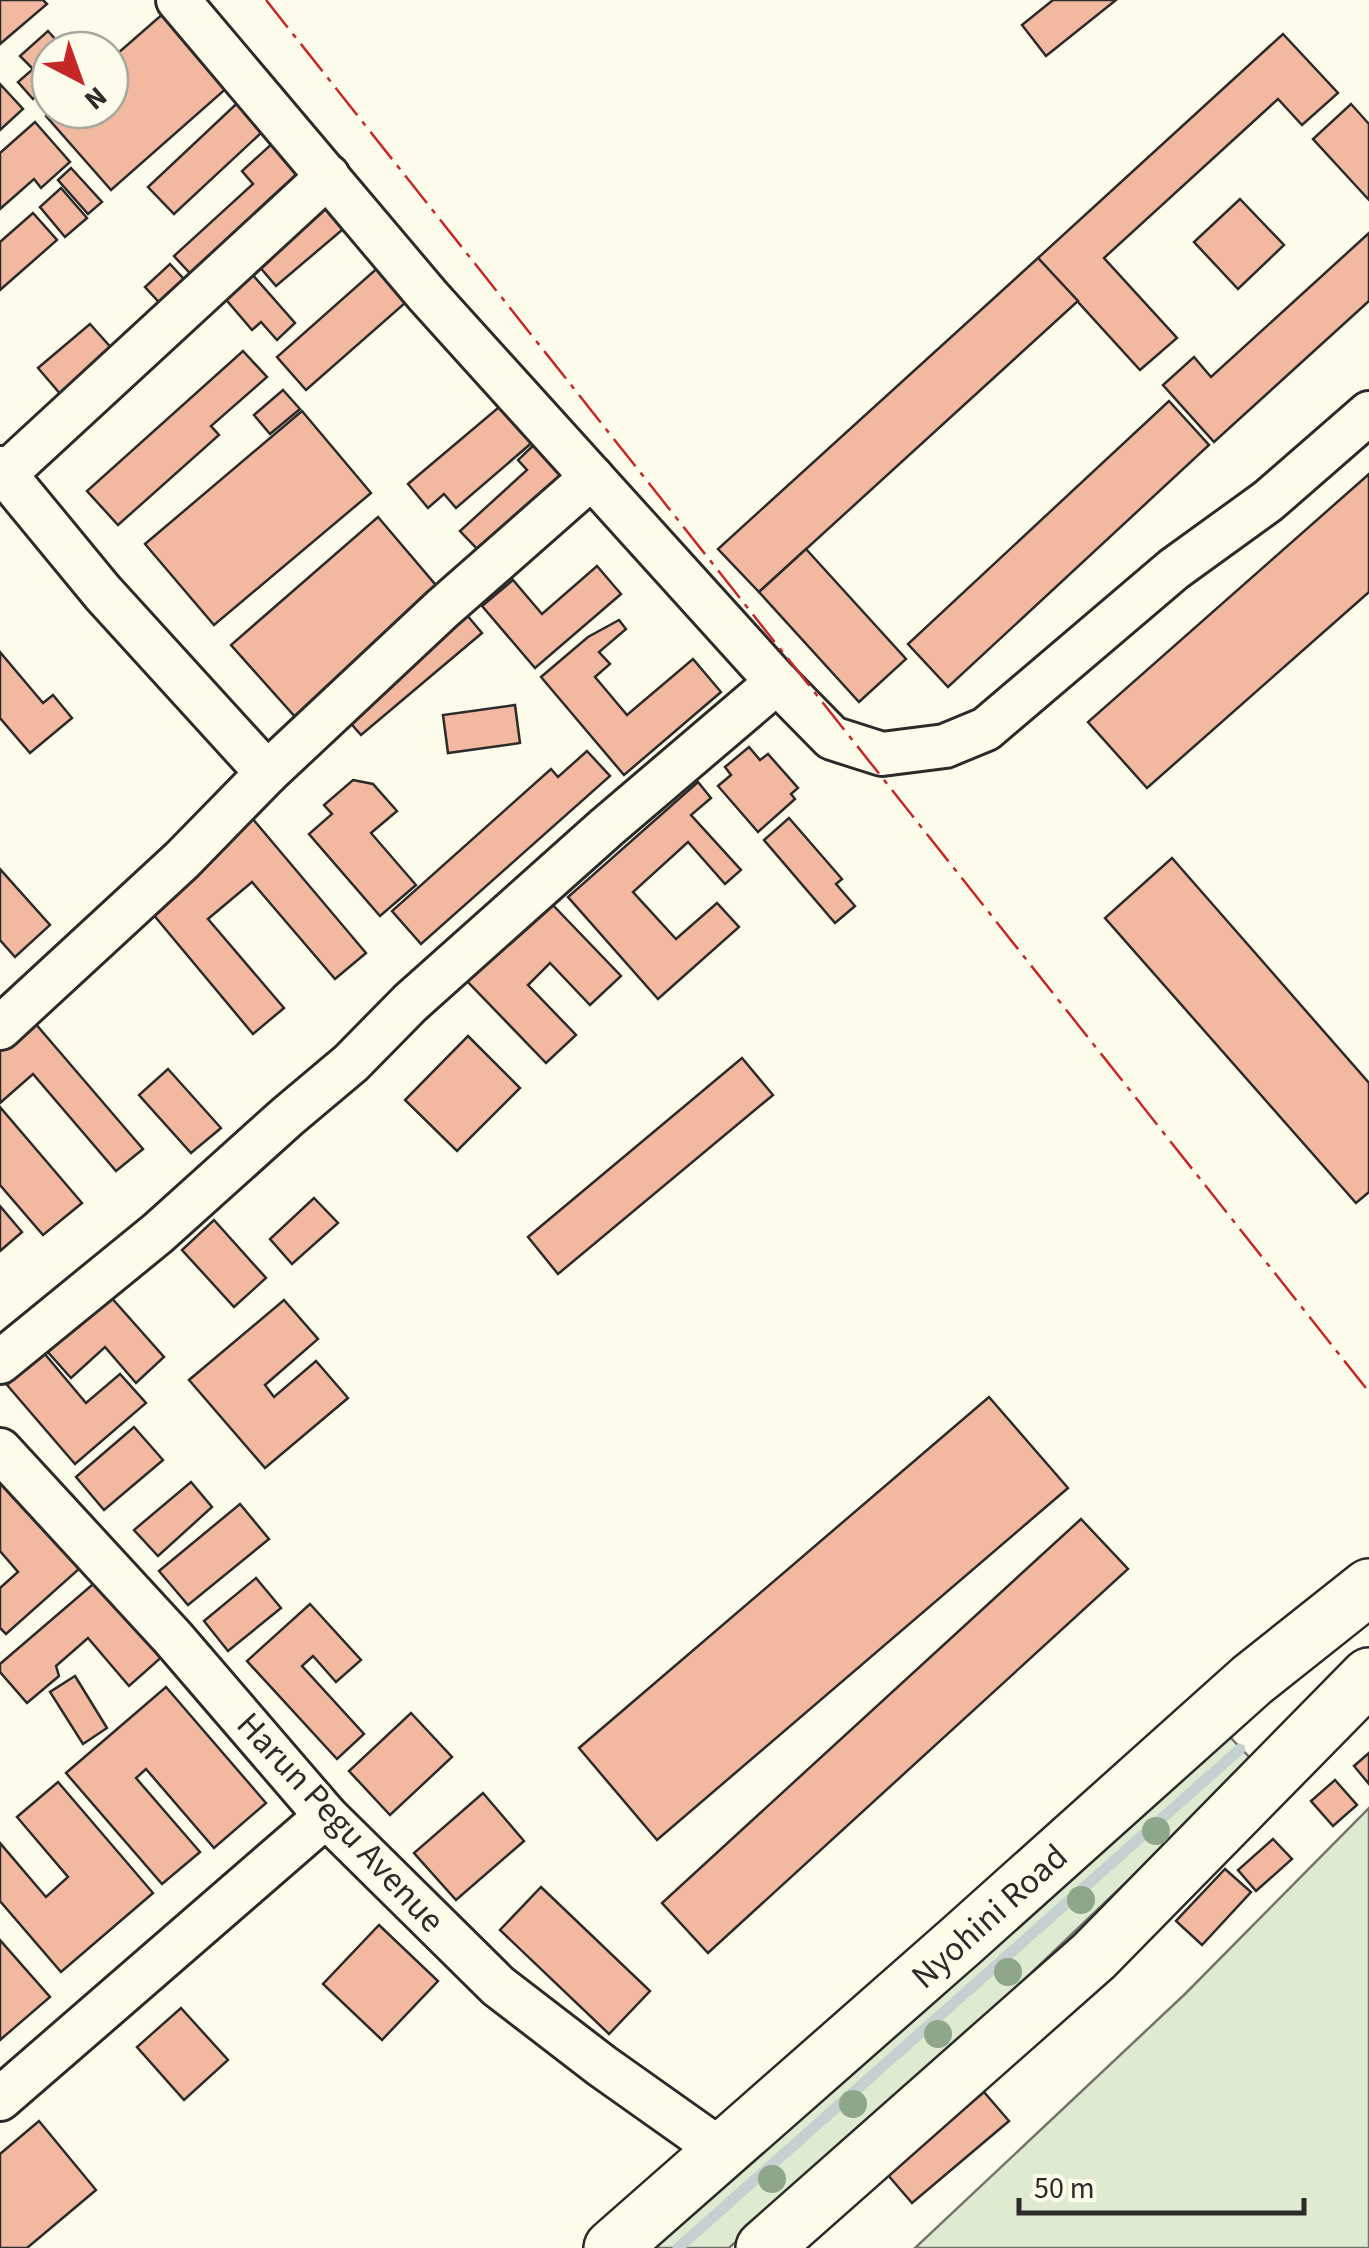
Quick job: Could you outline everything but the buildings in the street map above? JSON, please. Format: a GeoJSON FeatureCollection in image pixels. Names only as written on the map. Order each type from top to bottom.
{"type":"FeatureCollection","features":[{"type":"Feature","properties":{"kind":"main road","name":"Nyohini Road"},"geometry":{"type":"LineString","coordinates":[[612,2248],[1252,1680],[1369,1587]]}},
{"type":"Feature","properties":{"kind":"main road"},"geometry":{"type":"LineString","coordinates":[[764,2248],[1094,1956],[1369,1676]]}},
{"type":"Feature","properties":{"kind":"street"},"geometry":{"type":"LineString","coordinates":[[178,0],[428,296],[832,738],[882,754],[945,746],[986,729],[1174,569],[1268,502],[1369,413]]}},
{"type":"Feature","properties":{"kind":"street"},"geometry":{"type":"LineString","coordinates":[[267,773],[102,594],[3,471],[328,176]]}},
{"type":"Feature","properties":{"kind":"street"},"geometry":{"type":"LineString","coordinates":[[0,1028],[442,610],[592,477]]}},
{"type":"Feature","properties":{"kind":"street"},"geometry":{"type":"LineString","coordinates":[[0,1362],[158,1233],[350,1063],[410,1002],[777,682]]}},
{"type":"Feature","properties":{"kind":"street","name":"Harun Pegu Avenue"},"geometry":{"type":"LineString","coordinates":[[0,1450],[172,1638],[326,1816],[498,1986],[722,2151]]}},
{"type":"Feature","properties":{"kind":"street"},"geometry":{"type":"LineString","coordinates":[[0,2100],[326,1816]]}},
{"type":"Feature","properties":{"kind":"green space"},"geometry":{"type":"Polygon","coordinates":[[[1228,1735],[1253,1761],[1008,1995],[729,2248],[642,2248],[1228,1735]]]}},
{"type":"Feature","properties":{"kind":"green space"},"geometry":{"type":"Polygon","coordinates":[[[1369,1808],[1369,2248],[915,2248],[1185,1994],[1369,1808]]]}},
{"type":"Feature","properties":{"kind":"waterway"},"geometry":{"type":"LineString","coordinates":[[678,2248],[1240,1749]]}},
{"type":"Feature","properties":{"kind":"power"},"geometry":{"type":"LineString","coordinates":[[266,0],[1369,1392]]}}]}
